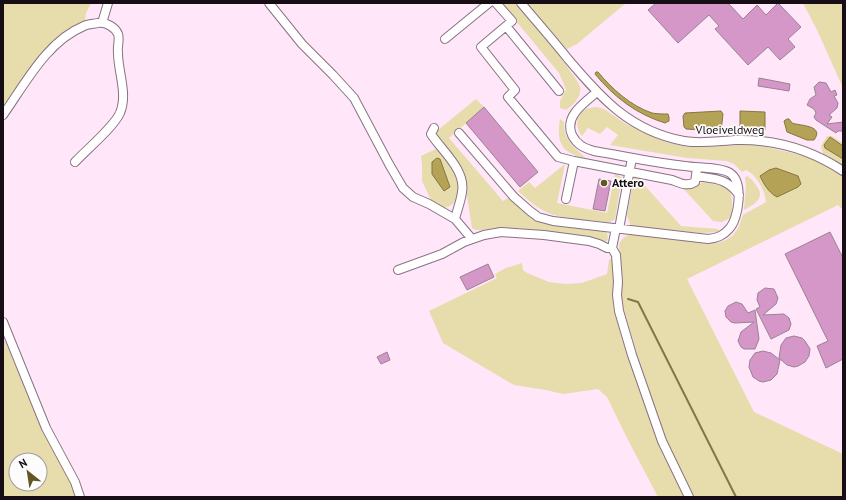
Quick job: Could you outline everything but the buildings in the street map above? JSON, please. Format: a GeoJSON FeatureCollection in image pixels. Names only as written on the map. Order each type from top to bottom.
{"type":"FeatureCollection","features":[{"type":"Feature","properties":{"kind":"street"},"geometry":{"type":"LineString","coordinates":[[102,23],[108,3]]}},
{"type":"Feature","properties":{"kind":"street"},"geometry":{"type":"LineString","coordinates":[[269,3],[302,44],[333,74],[354,98],[403,188],[413,197],[429,204],[455,219],[472,239]]}},
{"type":"Feature","properties":{"kind":"street"},"geometry":{"type":"LineString","coordinates":[[445,39],[489,3]]}},
{"type":"Feature","properties":{"kind":"street"},"geometry":{"type":"LineString","coordinates":[[496,3],[512,21],[481,47],[515,90],[508,97],[558,157],[630,171],[690,185],[695,182],[696,172]]}},
{"type":"Feature","properties":{"kind":"street","name":"Vloeiveldweg"},"geometry":{"type":"LineString","coordinates":[[522,3],[597,92],[616,110],[637,124],[662,135],[684,141],[702,143],[754,140],[791,146],[826,160],[843,171]]}},
{"type":"Feature","properties":{"kind":"street"},"geometry":{"type":"LineString","coordinates":[[3,115],[44,57],[53,47],[67,36],[84,26],[102,23],[112,26],[118,35],[118,52],[123,101],[120,113],[112,124],[75,162]]}},
{"type":"Feature","properties":{"kind":"street"},"geometry":{"type":"LineString","coordinates":[[506,26],[559,91]]}},
{"type":"Feature","properties":{"kind":"street"},"geometry":{"type":"LineString","coordinates":[[459,133],[514,197],[530,212],[538,217],[553,221],[675,236],[717,238],[724,235],[730,229],[734,221],[739,195],[739,186],[736,179],[730,172],[718,169],[696,172],[594,151],[584,148],[578,143],[573,137],[570,125],[572,119],[582,106],[597,92]]}},
{"type":"Feature","properties":{"kind":"street"},"geometry":{"type":"LineString","coordinates":[[434,128],[431,134],[462,178],[463,191],[455,219]]}},
{"type":"Feature","properties":{"kind":"street"},"geometry":{"type":"LineString","coordinates":[[632,158],[618,228],[612,248],[616,255],[619,311],[632,355],[662,441],[689,497]]}},
{"type":"Feature","properties":{"kind":"street"},"geometry":{"type":"LineString","coordinates":[[566,199],[574,161]]}},
{"type":"Feature","properties":{"kind":"street"},"geometry":{"type":"LineString","coordinates":[[398,270],[442,254],[472,239],[501,232],[544,235],[589,241],[607,248],[612,248]]}},
{"type":"Feature","properties":{"kind":"street"},"geometry":{"type":"LineString","coordinates":[[3,322],[46,428],[75,482],[80,497]]}},
{"type":"Feature","properties":{"kind":"shaded area"},"geometry":{"type":"Polygon","coordinates":[[[3,3],[91,3],[86,13],[85,21],[65,33],[40,55],[3,106],[3,3]]]}},
{"type":"Feature","properties":{"kind":"shaded area"},"geometry":{"type":"Polygon","coordinates":[[[501,3],[515,3],[551,45],[577,81],[580,87],[580,94],[574,103],[566,110],[560,108],[560,101],[566,89],[559,73],[501,3]]]}},
{"type":"Feature","properties":{"kind":"shaded area"},"geometry":{"type":"Polygon","coordinates":[[[527,3],[626,3],[577,44],[567,49],[527,3]]]}},
{"type":"Feature","properties":{"kind":"shaded area"},"geometry":{"type":"Polygon","coordinates":[[[803,3],[843,3],[843,88],[817,30],[803,3]]]}},
{"type":"Feature","properties":{"kind":"shaded area"},"geometry":{"type":"Polygon","coordinates":[[[598,72],[609,85],[629,101],[652,113],[668,114],[669,121],[665,123],[654,119],[626,104],[602,82],[595,74],[598,72]]]}},
{"type":"Feature","properties":{"kind":"shaded area"},"geometry":{"type":"Polygon","coordinates":[[[476,99],[484,107],[449,138],[503,201],[510,197],[529,215],[552,224],[578,229],[603,230],[607,233],[608,240],[604,242],[585,236],[537,230],[499,228],[478,230],[472,228],[466,190],[466,179],[456,163],[437,140],[436,133],[476,99]]]}},
{"type":"Feature","properties":{"kind":"shaded area"},"geometry":{"type":"Polygon","coordinates":[[[596,107],[604,109],[626,124],[663,141],[687,147],[755,144],[804,156],[828,166],[843,177],[843,210],[838,205],[687,279],[754,412],[843,454],[843,497],[694,497],[667,442],[641,367],[621,300],[622,285],[619,244],[623,238],[630,234],[718,243],[732,236],[735,233],[743,215],[766,202],[765,198],[760,184],[750,172],[746,170],[742,172],[734,164],[727,161],[687,158],[610,145],[618,135],[607,127],[600,134],[588,128],[582,136],[577,123],[579,116],[585,109],[596,107]]]}},
{"type":"Feature","properties":{"kind":"shaded area"},"geometry":{"type":"Polygon","coordinates":[[[721,111],[723,114],[721,131],[686,129],[684,127],[683,116],[685,113],[721,111]]]}},
{"type":"Feature","properties":{"kind":"shaded area"},"geometry":{"type":"Polygon","coordinates":[[[740,111],[765,112],[765,130],[743,129],[740,126],[740,111]]]}},
{"type":"Feature","properties":{"kind":"shaded area"},"geometry":{"type":"Polygon","coordinates":[[[560,119],[564,122],[565,133],[570,143],[586,158],[571,154],[562,146],[559,135],[560,119]]]}},
{"type":"Feature","properties":{"kind":"shaded area"},"geometry":{"type":"Polygon","coordinates":[[[789,119],[792,123],[814,129],[817,135],[814,140],[807,140],[787,132],[784,121],[789,119]]]}},
{"type":"Feature","properties":{"kind":"shaded area"},"geometry":{"type":"Polygon","coordinates":[[[827,136],[832,136],[841,142],[843,139],[843,167],[823,154],[821,146],[827,136]]]}},
{"type":"Feature","properties":{"kind":"shaded area"},"geometry":{"type":"Polygon","coordinates":[[[830,137],[843,146],[843,159],[825,148],[824,145],[830,137]]]}},
{"type":"Feature","properties":{"kind":"shaded area"},"geometry":{"type":"Polygon","coordinates":[[[438,148],[456,173],[460,193],[454,203],[444,208],[431,200],[422,181],[421,156],[438,148]]]}},
{"type":"Feature","properties":{"kind":"shaded area"},"geometry":{"type":"Polygon","coordinates":[[[437,158],[440,159],[450,187],[444,191],[432,174],[432,162],[437,158]]]}},
{"type":"Feature","properties":{"kind":"shaded area"},"geometry":{"type":"Polygon","coordinates":[[[565,164],[557,203],[607,213],[615,174],[622,177],[615,219],[610,222],[606,222],[557,216],[537,207],[518,191],[529,182],[535,188],[565,164]]]}},
{"type":"Feature","properties":{"kind":"shaded area"},"geometry":{"type":"Polygon","coordinates":[[[776,168],[798,176],[801,184],[798,187],[777,197],[771,193],[760,176],[769,170],[776,168]]]}},
{"type":"Feature","properties":{"kind":"shaded area"},"geometry":{"type":"Polygon","coordinates":[[[747,176],[757,186],[760,196],[757,202],[744,210],[746,186],[745,178],[747,176]]]}},
{"type":"Feature","properties":{"kind":"shaded area"},"geometry":{"type":"Polygon","coordinates":[[[634,178],[638,178],[681,226],[718,229],[719,232],[700,233],[633,226],[630,224],[627,215],[634,178]]]}},
{"type":"Feature","properties":{"kind":"shaded area"},"geometry":{"type":"Polygon","coordinates":[[[703,182],[719,185],[727,189],[730,193],[732,197],[732,212],[730,218],[722,222],[713,221],[681,186],[692,188],[703,182]]]}},
{"type":"Feature","properties":{"kind":"shaded area"},"geometry":{"type":"Polygon","coordinates":[[[612,258],[614,259],[614,311],[652,424],[686,497],[658,497],[607,397],[598,389],[563,394],[514,385],[443,343],[429,311],[497,278],[495,274],[506,268],[522,263],[523,270],[527,273],[549,282],[565,284],[582,283],[607,274],[609,260],[612,258]]]}},
{"type":"Feature","properties":{"kind":"shaded area"},"geometry":{"type":"Polygon","coordinates":[[[3,337],[30,399],[72,481],[76,497],[3,497],[3,337]]]}},
{"type":"Feature","properties":{"kind":"waterway"},"geometry":{"type":"LineString","coordinates":[[628,299],[638,302],[736,497]]}},
{"type":"Feature","properties":{"kind":"place","name":"Attero"},"geometry":{"type":"Point","coordinates":[604,183]}}]}
